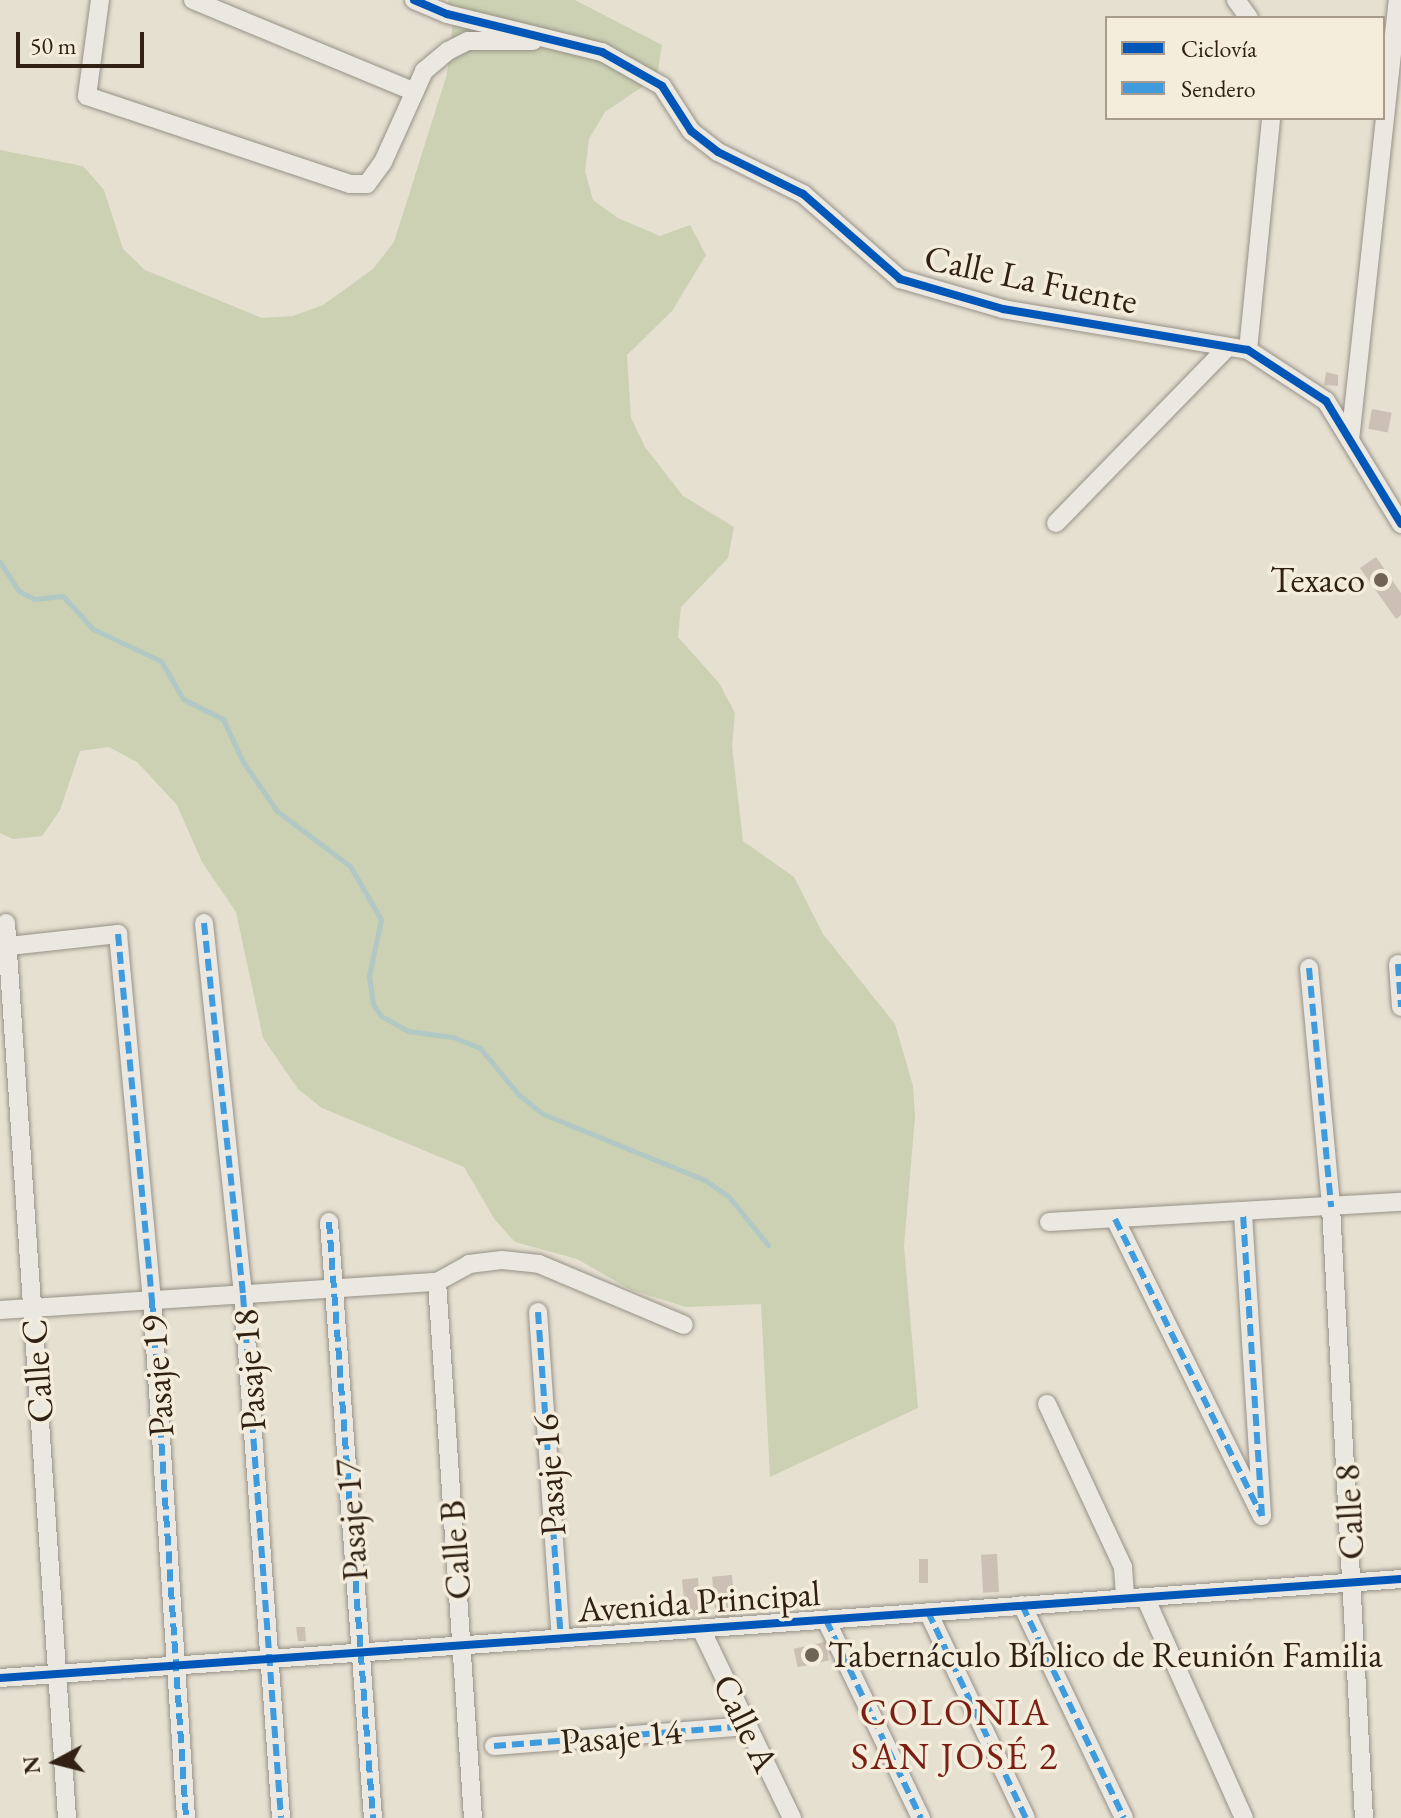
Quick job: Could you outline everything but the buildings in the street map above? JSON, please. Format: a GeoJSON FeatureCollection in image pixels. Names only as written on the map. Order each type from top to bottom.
{"type":"FeatureCollection","features":[{"type":"Feature","properties":{"kind":"street"},"geometry":{"type":"LineString","coordinates":[[100,0],[87,96],[350,184],[367,184],[383,162],[424,71],[468,41],[567,40]]}},
{"type":"Feature","properties":{"kind":"street"},"geometry":{"type":"LineString","coordinates":[[193,0],[415,92]]}},
{"type":"Feature","properties":{"kind":"street","name":"Calle La Fuente"},"geometry":{"type":"LineString","coordinates":[[414,0],[447,14],[567,40],[602,52],[662,86],[691,131],[718,152],[803,194],[900,279],[1003,309],[1248,350],[1326,401],[1401,524]]}},
{"type":"Feature","properties":{"kind":"street"},"geometry":{"type":"LineString","coordinates":[[1385,119],[1398,0]]}},
{"type":"Feature","properties":{"kind":"street"},"geometry":{"type":"LineString","coordinates":[[1248,350],[1271,120]]}},
{"type":"Feature","properties":{"kind":"street"},"geometry":{"type":"LineString","coordinates":[[1350,440],[1385,120]]}},
{"type":"Feature","properties":{"kind":"street"},"geometry":{"type":"LineString","coordinates":[[1056,523],[1228,347]]}},
{"type":"Feature","properties":{"kind":"street","name":"Calle C"},"geometry":{"type":"LineString","coordinates":[[6,923],[3,947],[32,1308],[67,1818]]}},
{"type":"Feature","properties":{"kind":"street","name":"Pasaje 18"},"geometry":{"type":"LineString","coordinates":[[204,923],[243,1295],[281,1818]]}},
{"type":"Feature","properties":{"kind":"street","name":"Pasaje 19"},"geometry":{"type":"LineString","coordinates":[[3,947],[118,934],[152,1300],[186,1818]]}},
{"type":"Feature","properties":{"kind":"street"},"geometry":{"type":"LineString","coordinates":[[1398,964],[1401,1007]]}},
{"type":"Feature","properties":{"kind":"street","name":"Calle 8"},"geometry":{"type":"LineString","coordinates":[[1309,968],[1331,1207],[1354,1582],[1364,1817]]}},
{"type":"Feature","properties":{"kind":"street"},"geometry":{"type":"LineString","coordinates":[[1049,1222],[1401,1202]]}},
{"type":"Feature","properties":{"kind":"street"},"geometry":{"type":"LineString","coordinates":[[1115,1219],[1262,1516],[1243,1212]]}},
{"type":"Feature","properties":{"kind":"street","name":"Pasaje 17"},"geometry":{"type":"LineString","coordinates":[[329,1222],[373,1818]]}},
{"type":"Feature","properties":{"kind":"street"},"geometry":{"type":"LineString","coordinates":[[0,1310],[437,1282],[469,1264],[539,1264],[684,1325]]}},
{"type":"Feature","properties":{"kind":"street","name":"Calle B"},"geometry":{"type":"LineString","coordinates":[[437,1282],[473,1818]]}},
{"type":"Feature","properties":{"kind":"street","name":"Pasaje 16"},"geometry":{"type":"LineString","coordinates":[[538,1312],[561,1638]]}},
{"type":"Feature","properties":{"kind":"street"},"geometry":{"type":"LineString","coordinates":[[1047,1404],[1123,1567],[1125,1598]]}},
{"type":"Feature","properties":{"kind":"street","name":"Avenida Principal"},"geometry":{"type":"LineString","coordinates":[[0,1678],[1401,1579]]}},
{"type":"Feature","properties":{"kind":"street"},"geometry":{"type":"LineString","coordinates":[[1145,1597],[1244,1818]]}},
{"type":"Feature","properties":{"kind":"street"},"geometry":{"type":"LineString","coordinates":[[1022,1605],[1124,1818]]}},
{"type":"Feature","properties":{"kind":"street"},"geometry":{"type":"LineString","coordinates":[[928,1612],[1026,1818]]}},
{"type":"Feature","properties":{"kind":"street"},"geometry":{"type":"LineString","coordinates":[[826,1620],[921,1818]]}},
{"type":"Feature","properties":{"kind":"street","name":"Calle A"},"geometry":{"type":"LineString","coordinates":[[701,1629],[792,1818]]}},
{"type":"Feature","properties":{"kind":"street","name":"Pasaje 14"},"geometry":{"type":"LineString","coordinates":[[494,1746],[748,1726]]}},
{"type":"Feature","properties":{"kind":"green space"},"geometry":{"type":"Polygon","coordinates":[[[448,0],[575,0],[662,45],[657,77],[605,112],[589,139],[585,171],[593,200],[618,218],[660,236],[690,225],[706,255],[672,311],[627,355],[631,418],[645,447],[683,496],[734,527],[728,558],[681,607],[678,637],[719,683],[735,713],[732,746],[743,841],[794,877],[823,934],[895,1024],[913,1086],[915,1117],[904,1246],[918,1408],[770,1477],[761,1304],[686,1307],[631,1290],[577,1259],[515,1242],[495,1220],[464,1167],[322,1108],[298,1089],[263,1038],[236,912],[202,862],[177,805],[137,762],[109,747],[80,751],[60,810],[42,836],[13,839],[0,833],[0,150],[83,166],[104,190],[123,249],[145,270],[262,318],[293,316],[323,305],[373,269],[394,242],[447,74],[453,22],[448,0]]]}},
{"type":"Feature","properties":{"kind":"waterway"},"geometry":{"type":"LineString","coordinates":[[0,562],[19,591],[34,599],[63,596],[93,629],[161,661],[183,699],[223,719],[243,762],[277,811],[350,866],[381,919],[369,976],[373,1004],[381,1016],[408,1031],[453,1037],[480,1048],[518,1094],[543,1114],[705,1180],[729,1197],[768,1245]]}},
{"type":"Feature","properties":{"kind":"marked path"},"geometry":{"type":"LineString","coordinates":[[204,923],[243,1295],[281,1818]]}},
{"type":"Feature","properties":{"kind":"marked path"},"geometry":{"type":"LineString","coordinates":[[118,934],[152,1300],[186,1818]]}},
{"type":"Feature","properties":{"kind":"marked path"},"geometry":{"type":"LineString","coordinates":[[1398,964],[1401,1007]]}},
{"type":"Feature","properties":{"kind":"marked path"},"geometry":{"type":"LineString","coordinates":[[1309,968],[1331,1207]]}},
{"type":"Feature","properties":{"kind":"marked path"},"geometry":{"type":"LineString","coordinates":[[1115,1219],[1262,1516],[1243,1212]]}},
{"type":"Feature","properties":{"kind":"marked path"},"geometry":{"type":"LineString","coordinates":[[329,1222],[373,1818]]}},
{"type":"Feature","properties":{"kind":"marked path"},"geometry":{"type":"LineString","coordinates":[[538,1312],[561,1638]]}},
{"type":"Feature","properties":{"kind":"marked path"},"geometry":{"type":"LineString","coordinates":[[1022,1605],[1124,1818]]}},
{"type":"Feature","properties":{"kind":"marked path"},"geometry":{"type":"LineString","coordinates":[[928,1612],[1026,1818]]}},
{"type":"Feature","properties":{"kind":"marked path"},"geometry":{"type":"LineString","coordinates":[[826,1620],[921,1818]]}},
{"type":"Feature","properties":{"kind":"marked path"},"geometry":{"type":"LineString","coordinates":[[494,1746],[748,1726]]}},
{"type":"Feature","properties":{"kind":"cycle path"},"geometry":{"type":"LineString","coordinates":[[414,0],[447,14],[602,52],[662,86],[691,131],[718,152],[803,194],[900,279],[1003,309],[1248,350],[1326,401],[1401,524]]}},
{"type":"Feature","properties":{"kind":"cycle path"},"geometry":{"type":"LineString","coordinates":[[0,1678],[1401,1579]]}},
{"type":"Feature","properties":{"kind":"place","name":"Texaco"},"geometry":{"type":"Point","coordinates":[1381,580]}},
{"type":"Feature","properties":{"kind":"place","name":"Tabernáculo Bíblico de Reunión Familia"},"geometry":{"type":"Point","coordinates":[812,1655]}},
{"type":"Feature","properties":{"kind":"district","name":"COLONIA SAN JOSÉ 2"},"geometry":{"type":"Point","coordinates":[955,1734]}}]}
